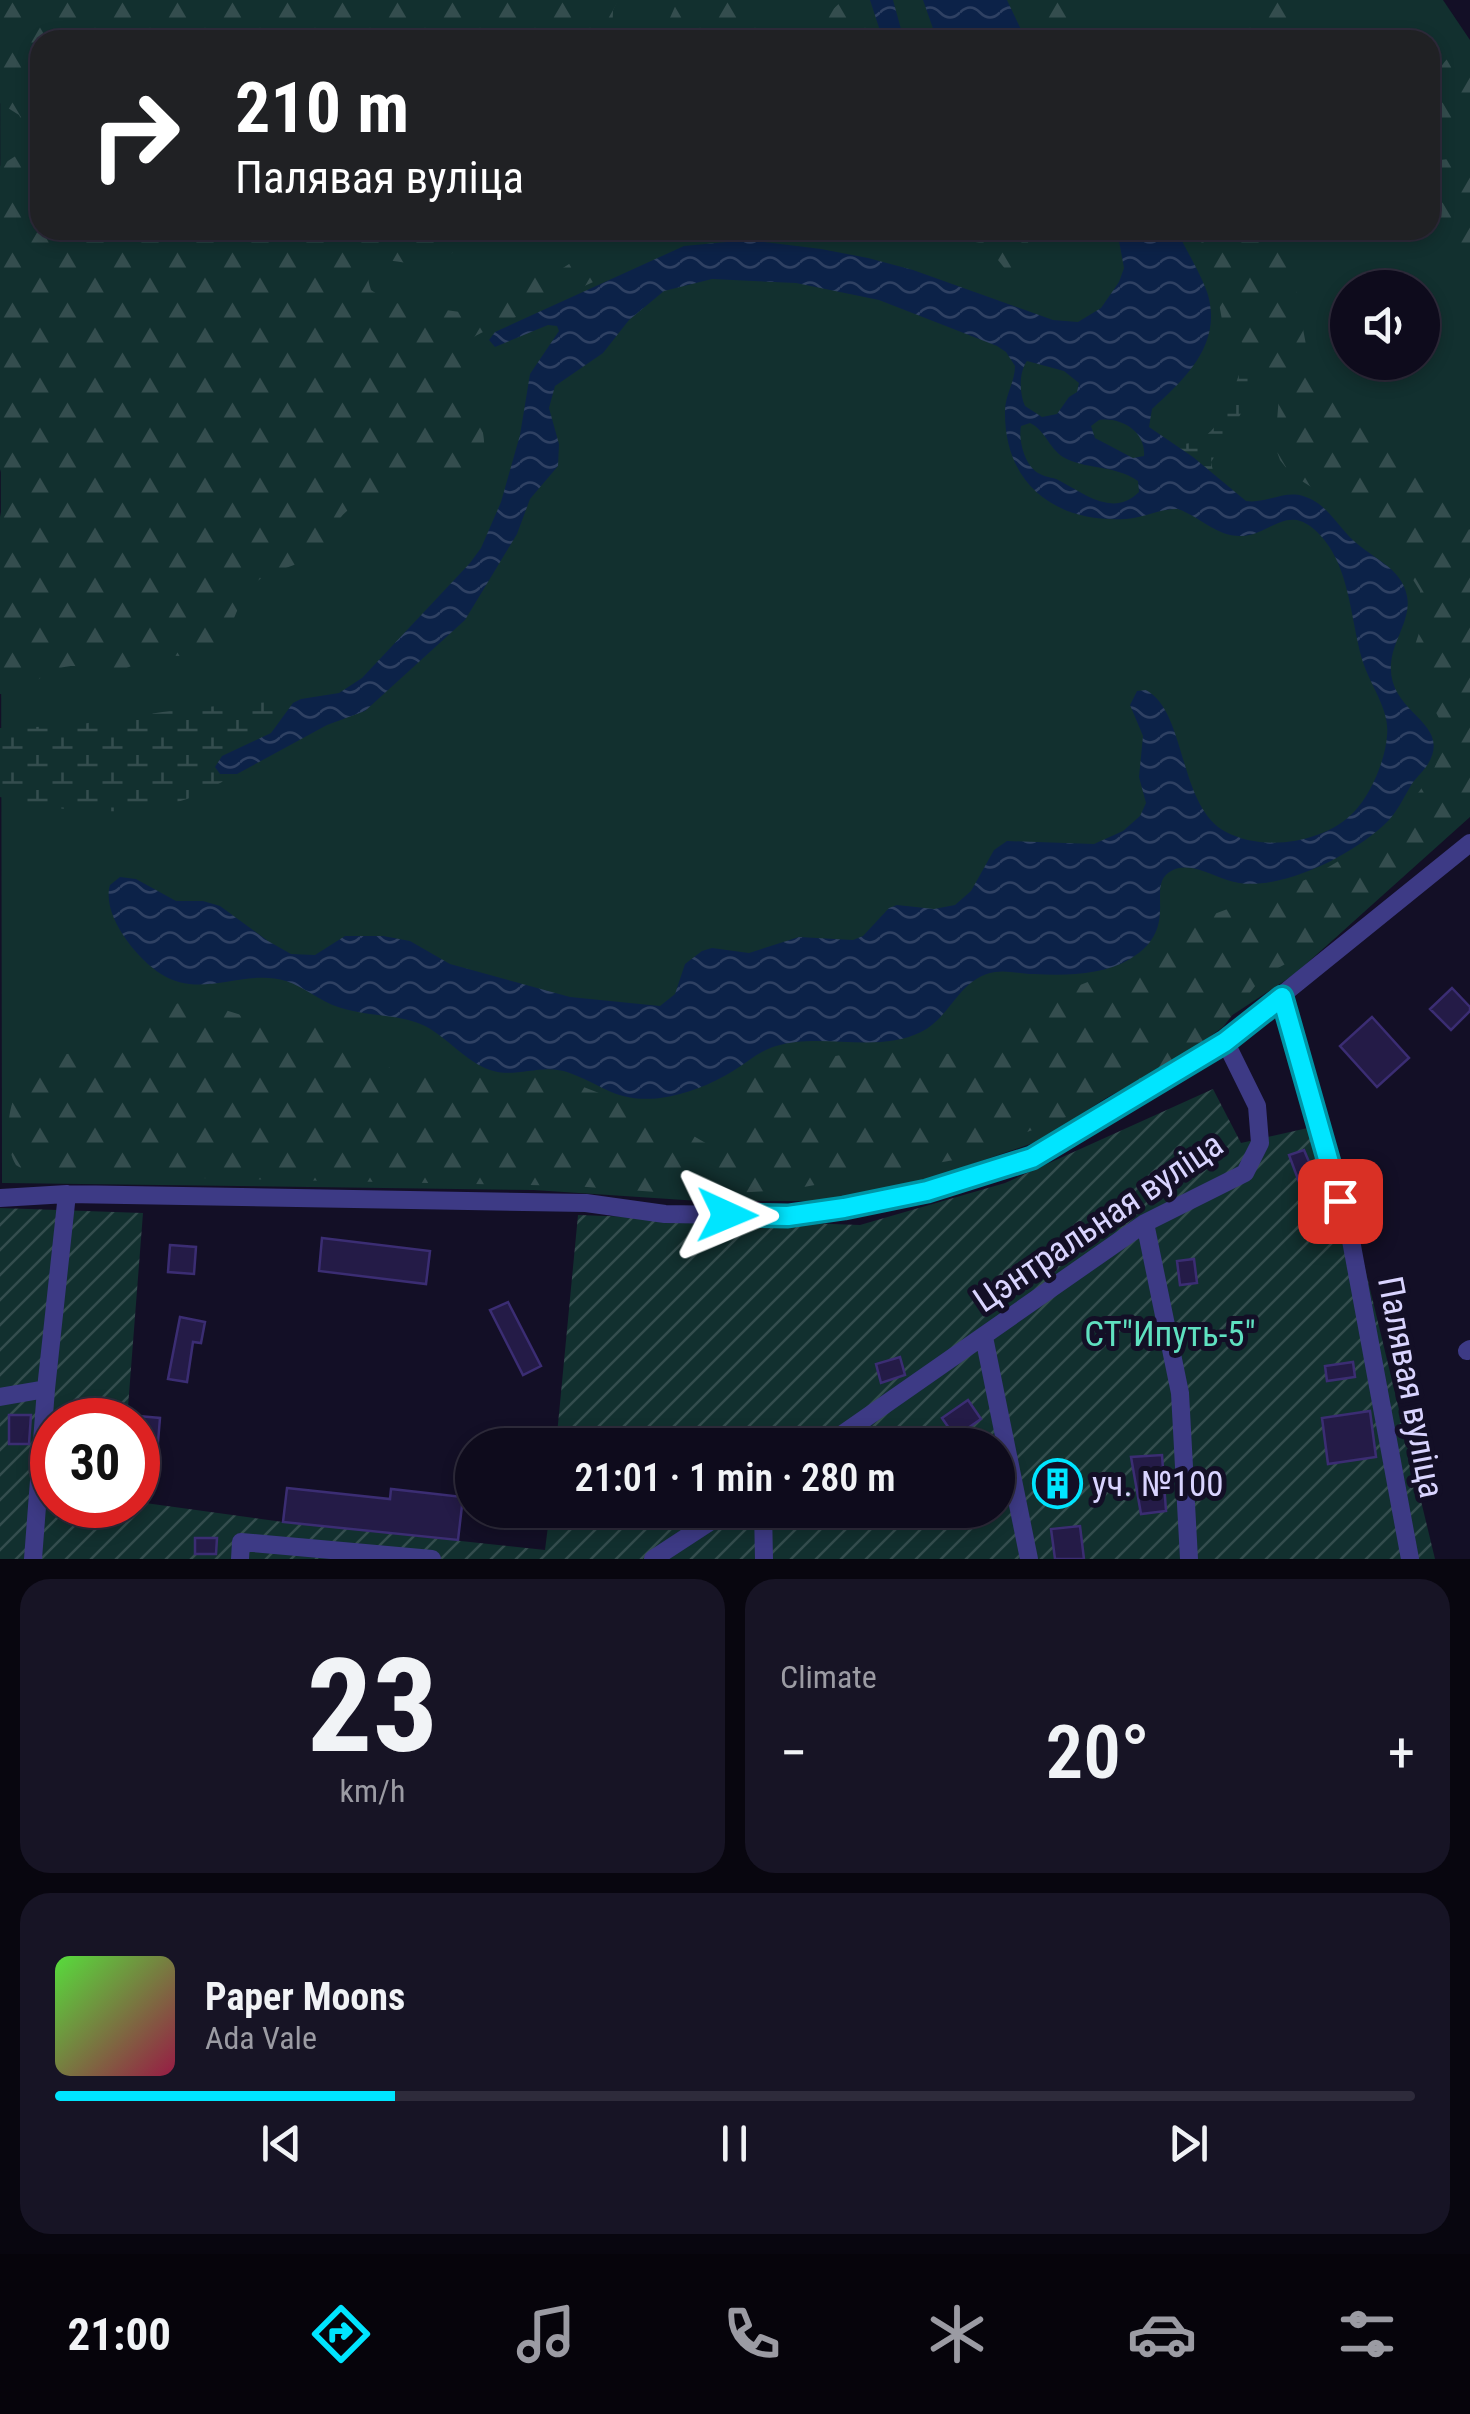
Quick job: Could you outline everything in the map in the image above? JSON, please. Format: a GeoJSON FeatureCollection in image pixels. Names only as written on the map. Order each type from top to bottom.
{"type":"FeatureCollection","features":[{"type":"Feature","properties":{"kind":"street"},"geometry":{"type":"LineString","coordinates":[[0,1198],[67,1194],[586,1203],[665,1214],[788,1216],[927,1191],[1032,1158],[1225,1042],[1470,843]]}},
{"type":"Feature","properties":{"kind":"street","name":"Палявая вуліца"},"geometry":{"type":"LineString","coordinates":[[1282,997],[1350,1235],[1410,1559]]}},
{"type":"Feature","properties":{"kind":"street","name":"Цэнтральная вуліца"},"geometry":{"type":"LineString","coordinates":[[852,1428],[1145,1223],[1244,1173],[1260,1143],[1257,1106],[1225,1042]]}},
{"type":"Feature","properties":{"kind":"street"},"geometry":{"type":"LineString","coordinates":[[33,1559],[67,1194]]}},
{"type":"Feature","properties":{"kind":"street"},"geometry":{"type":"LineString","coordinates":[[1145,1223],[1180,1392],[1190,1559]]}},
{"type":"Feature","properties":{"kind":"street"},"geometry":{"type":"LineString","coordinates":[[984,1337],[1028,1559]]}},
{"type":"Feature","properties":{"kind":"street"},"geometry":{"type":"LineString","coordinates":[[0,1397],[46,1389]]}},
{"type":"Feature","properties":{"kind":"street"},"geometry":{"type":"LineString","coordinates":[[652,1559],[700,1528]]}},
{"type":"Feature","properties":{"kind":"street"},"geometry":{"type":"LineString","coordinates":[[763,1528],[764,1559]]}},
{"type":"Feature","properties":{"kind":"street"},"geometry":{"type":"LineString","coordinates":[[241,1551],[427,1559]]}},
{"type":"Feature","properties":{"kind":"green space"},"geometry":{"type":"Polygon","coordinates":[[[0,0],[1443,0],[1470,40],[1470,817],[1295,974],[1042,1140],[932,1178],[821,1201],[699,1201],[533,1190],[2,1183],[0,0]]]}},
{"type":"Feature","properties":{"kind":"green space"},"geometry":{"type":"Polygon","coordinates":[[[0,0],[618,0],[613,10],[612,30],[30,30],[30,240],[468,240],[433,267],[378,261],[368,275],[371,290],[389,302],[460,312],[477,305],[512,278],[552,275],[583,255],[603,256],[608,269],[602,278],[481,333],[466,345],[461,359],[463,376],[483,430],[484,448],[471,471],[410,475],[351,508],[309,557],[255,583],[224,637],[203,654],[157,656],[114,671],[68,666],[17,692],[0,694],[0,517],[6,488],[0,469],[0,166],[25,150],[29,134],[19,115],[0,103],[0,0]]]}},
{"type":"Feature","properties":{"kind":"green space"},"geometry":{"type":"Polygon","coordinates":[[[678,0],[761,0],[766,30],[664,30],[678,0]]]}},
{"type":"Feature","properties":{"kind":"green space"},"geometry":{"type":"Polygon","coordinates":[[[843,0],[858,3],[875,30],[822,30],[831,11],[843,0]]]}},
{"type":"Feature","properties":{"kind":"green space"},"geometry":{"type":"Polygon","coordinates":[[[1032,0],[1061,0],[1082,30],[1052,30],[1032,0]]]}},
{"type":"Feature","properties":{"kind":"green space"},"geometry":{"type":"Polygon","coordinates":[[[1225,0],[1278,0],[1304,30],[1248,30],[1225,0]]]}},
{"type":"Feature","properties":{"kind":"green space"},"geometry":{"type":"Polygon","coordinates":[[[1456,52],[1470,56],[1470,112],[1459,113],[1440,135],[1440,68],[1456,52]]]}},
{"type":"Feature","properties":{"kind":"green space"},"geometry":{"type":"Polygon","coordinates":[[[1470,148],[1470,256],[1466,258],[1440,231],[1440,160],[1470,148]]]}},
{"type":"Feature","properties":{"kind":"green space"},"geometry":{"type":"Polygon","coordinates":[[[968,240],[1027,240],[1031,271],[1022,281],[1014,280],[986,245],[968,240]]]}},
{"type":"Feature","properties":{"kind":"green space"},"geometry":{"type":"Polygon","coordinates":[[[1200,240],[1289,240],[1310,366],[1408,462],[1470,530],[1470,813],[1336,937],[1263,976],[1223,1027],[1175,1062],[1077,1113],[954,1160],[787,1190],[698,1195],[573,1186],[54,1175],[16,1165],[8,1125],[15,1094],[31,1069],[63,1054],[127,1050],[154,1015],[166,1006],[193,1000],[254,1019],[318,1025],[396,1071],[449,1070],[491,1080],[536,1077],[568,1081],[661,1117],[709,1145],[731,1144],[741,1136],[746,1124],[749,1077],[755,1067],[776,1054],[802,1052],[830,1057],[880,1048],[950,1054],[984,1046],[1060,993],[1128,966],[1209,916],[1310,878],[1379,837],[1397,821],[1430,777],[1443,749],[1441,722],[1413,669],[1411,657],[1422,624],[1420,591],[1399,557],[1336,503],[1291,474],[1280,460],[1275,446],[1279,396],[1276,378],[1222,320],[1213,270],[1200,240]]]}},
{"type":"Feature","properties":{"kind":"green space"},"geometry":{"type":"Polygon","coordinates":[[[1248,359],[1253,369],[1249,396],[1211,462],[1214,475],[1166,441],[1183,444],[1198,441],[1209,433],[1227,407],[1248,359]]]}},
{"type":"Feature","properties":{"kind":"green space"},"geometry":{"type":"Polygon","coordinates":[[[301,699],[293,703],[271,733],[217,761],[226,775],[237,774],[187,799],[141,809],[94,811],[0,797],[0,728],[68,726],[183,709],[301,699]]]}},
{"type":"Feature","properties":{"kind":"green space","name":"СТ\"Ипуть-5\""},"geometry":{"type":"Polygon","coordinates":[[[1213,1089],[1241,1143],[1330,1123],[1435,1559],[0,1559],[0,1208],[143,1213],[129,1398],[30,1398],[30,1528],[160,1528],[160,1505],[545,1550],[548,1528],[1015,1528],[1015,1428],[558,1428],[578,1215],[860,1225],[1005,1183],[1213,1089]]]}},
{"type":"Feature","properties":{"kind":"water"},"geometry":{"type":"Polygon","coordinates":[[[870,0],[893,0],[901,30],[880,30],[870,0]]]}},
{"type":"Feature","properties":{"kind":"water"},"geometry":{"type":"Polygon","coordinates":[[[923,0],[1007,0],[1021,30],[934,30],[923,0]]]}},
{"type":"Feature","properties":{"kind":"water"},"geometry":{"type":"Polygon","coordinates":[[[748,240],[868,258],[1053,320],[1078,322],[1101,308],[1124,268],[1119,240],[1182,240],[1208,295],[1210,330],[1205,345],[1188,373],[1152,409],[1149,427],[1246,501],[1296,495],[1311,499],[1354,541],[1393,571],[1404,586],[1407,610],[1393,652],[1391,673],[1404,703],[1432,736],[1434,749],[1392,816],[1359,845],[1298,875],[1257,884],[1239,883],[1189,868],[1173,870],[1161,885],[1155,934],[1146,947],[1119,964],[1071,974],[995,972],[972,982],[921,1032],[886,1042],[812,1041],[776,1046],[707,1084],[660,1098],[632,1098],[557,1070],[490,1070],[425,1026],[338,1007],[286,981],[176,981],[152,967],[123,935],[109,897],[110,885],[120,877],[136,879],[176,901],[203,901],[220,906],[291,954],[315,955],[345,936],[383,936],[410,941],[450,964],[570,997],[660,1006],[675,994],[685,964],[702,951],[712,948],[749,953],[799,937],[853,940],[863,936],[889,908],[897,905],[934,909],[955,905],[971,891],[994,850],[1007,841],[1094,844],[1123,831],[1140,816],[1146,803],[1139,777],[1143,736],[1130,705],[1137,691],[1146,690],[1159,701],[1169,718],[1199,802],[1210,820],[1226,832],[1275,843],[1310,837],[1341,823],[1360,805],[1371,787],[1383,756],[1387,727],[1364,665],[1342,572],[1324,539],[1301,521],[1284,521],[1240,536],[1223,533],[1178,509],[1133,518],[1101,519],[1057,506],[1024,479],[1014,460],[1005,411],[1015,366],[1006,352],[879,300],[796,283],[712,279],[664,291],[629,320],[603,353],[555,386],[549,408],[559,444],[558,466],[530,499],[517,534],[465,620],[365,711],[327,725],[237,774],[220,774],[215,767],[222,756],[271,733],[293,703],[339,693],[362,678],[481,548],[501,502],[520,435],[530,374],[559,331],[557,326],[548,325],[495,347],[489,340],[495,332],[684,246],[748,240]],[[1027,361],[1021,383],[1025,406],[1042,417],[1057,414],[1077,392],[1079,383],[1064,371],[1027,361]],[[1099,420],[1091,426],[1095,438],[1133,458],[1144,456],[1141,440],[1131,428],[1116,421],[1099,420]],[[1030,423],[1021,426],[1021,438],[1024,453],[1035,471],[1100,501],[1120,503],[1139,492],[1138,481],[1129,476],[1063,457],[1030,423]]]}},
{"type":"Feature","properties":{"kind":"building"},"geometry":{"type":"Polygon","coordinates":[[[1452,988],[1470,1011],[1451,1030],[1430,1009],[1452,988]]]}},
{"type":"Feature","properties":{"kind":"building"},"geometry":{"type":"Polygon","coordinates":[[[1372,1017],[1409,1058],[1377,1087],[1340,1046],[1372,1017]]]}},
{"type":"Feature","properties":{"kind":"building"},"geometry":{"type":"Polygon","coordinates":[[[1304,1150],[1315,1176],[1299,1182],[1289,1155],[1304,1150]]]}},
{"type":"Feature","properties":{"kind":"building"},"geometry":{"type":"Polygon","coordinates":[[[322,1238],[430,1251],[426,1284],[319,1271],[322,1238]]]}},
{"type":"Feature","properties":{"kind":"building"},"geometry":{"type":"Polygon","coordinates":[[[170,1245],[196,1247],[194,1274],[168,1272],[170,1245]]]}},
{"type":"Feature","properties":{"kind":"building"},"geometry":{"type":"Polygon","coordinates":[[[1194,1259],[1197,1283],[1180,1285],[1177,1261],[1194,1259]]]}},
{"type":"Feature","properties":{"kind":"building"},"geometry":{"type":"Polygon","coordinates":[[[508,1302],[541,1366],[523,1375],[490,1310],[508,1302]]]}},
{"type":"Feature","properties":{"kind":"building"},"geometry":{"type":"Polygon","coordinates":[[[180,1317],[205,1322],[201,1343],[193,1342],[187,1382],[168,1379],[180,1317]]]}},
{"type":"Feature","properties":{"kind":"building"},"geometry":{"type":"Polygon","coordinates":[[[900,1357],[905,1375],[881,1383],[876,1364],[900,1357]]]}},
{"type":"Feature","properties":{"kind":"building"},"geometry":{"type":"Polygon","coordinates":[[[1353,1362],[1355,1377],[1327,1381],[1325,1366],[1353,1362]]]}},
{"type":"Feature","properties":{"kind":"building"},"geometry":{"type":"Polygon","coordinates":[[[968,1400],[981,1419],[968,1428],[949,1428],[942,1418],[968,1400]]]}},
{"type":"Feature","properties":{"kind":"building"},"geometry":{"type":"Polygon","coordinates":[[[1370,1411],[1376,1457],[1328,1464],[1322,1418],[1370,1411]]]}},
{"type":"Feature","properties":{"kind":"building"},"geometry":{"type":"Polygon","coordinates":[[[9,1415],[30,1415],[29,1444],[9,1444],[9,1415]]]}},
{"type":"Feature","properties":{"kind":"building"},"geometry":{"type":"Polygon","coordinates":[[[1162,1455],[1166,1511],[1141,1514],[1131,1457],[1162,1455]]]}},
{"type":"Feature","properties":{"kind":"building","name":"уч. №100"},"geometry":{"type":"Polygon","coordinates":[[[1066,1467],[1070,1498],[1047,1501],[1044,1470],[1066,1467]]]}},
{"type":"Feature","properties":{"kind":"building"},"geometry":{"type":"Polygon","coordinates":[[[287,1488],[390,1499],[391,1489],[455,1496],[455,1528],[459,1528],[458,1540],[283,1522],[287,1488]]]}},
{"type":"Feature","properties":{"kind":"building"},"geometry":{"type":"Polygon","coordinates":[[[1080,1526],[1084,1559],[1055,1559],[1051,1529],[1080,1526]]]}},
{"type":"Feature","properties":{"kind":"building"},"geometry":{"type":"Polygon","coordinates":[[[195,1538],[217,1538],[216,1554],[195,1554],[195,1538]]]}},
{"type":"Feature","properties":{"kind":"place","name":"уч. №100"},"geometry":{"type":"Point","coordinates":[1057,1484]}},
{"type":"Feature","properties":{"kind":"route"},"geometry":{"type":"LineString","coordinates":[[727,1215],[788,1216],[844,1208],[927,1191],[1032,1158],[1225,1042],[1282,997],[1340,1201]]}}]}
